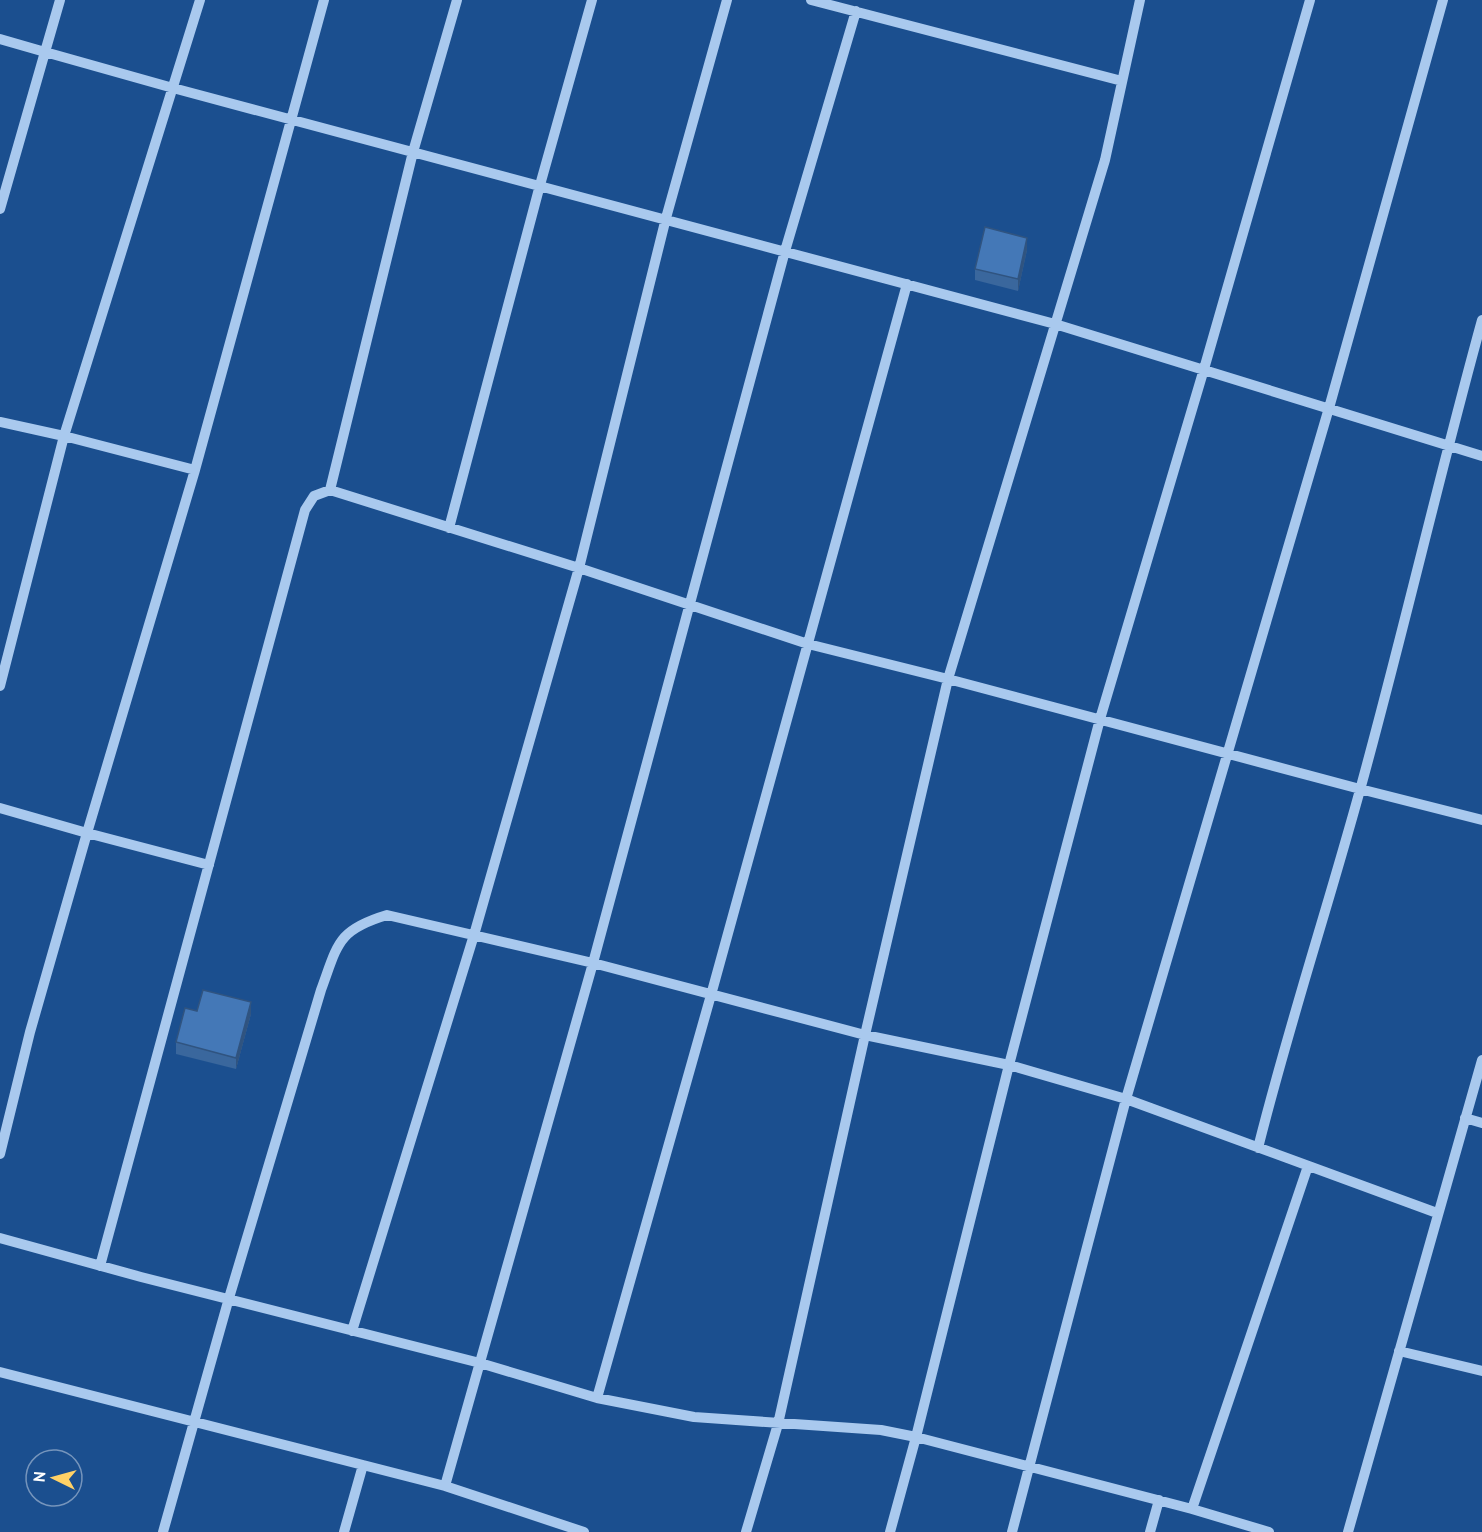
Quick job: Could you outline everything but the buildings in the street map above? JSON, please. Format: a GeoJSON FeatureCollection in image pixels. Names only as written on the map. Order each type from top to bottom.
{"type":"FeatureCollection","features":[{"type":"Feature","properties":{"kind":"street"},"geometry":{"type":"LineString","coordinates":[[0,209],[60,0]]}},
{"type":"Feature","properties":{"kind":"street"},"geometry":{"type":"LineString","coordinates":[[0,686],[63,436],[200,0]]}},
{"type":"Feature","properties":{"kind":"street"},"geometry":{"type":"LineString","coordinates":[[0,1154],[30,1032],[195,470],[324,0]]}},
{"type":"Feature","properties":{"kind":"street"},"geometry":{"type":"LineString","coordinates":[[330,490],[413,152],[457,0]]}},
{"type":"Feature","properties":{"kind":"street"},"geometry":{"type":"LineString","coordinates":[[449,528],[540,184],[592,0]]}},
{"type":"Feature","properties":{"kind":"street"},"geometry":{"type":"LineString","coordinates":[[352,1331],[474,935],[579,568],[666,218],[727,0]]}},
{"type":"Feature","properties":{"kind":"street"},"geometry":{"type":"LineString","coordinates":[[811,0],[1122,81]]}},
{"type":"Feature","properties":{"kind":"street"},"geometry":{"type":"LineString","coordinates":[[746,1532],[778,1424],[948,679],[1105,160],[1140,0]]}},
{"type":"Feature","properties":{"kind":"street"},"geometry":{"type":"LineString","coordinates":[[890,1532],[1100,719],[1310,0]]}},
{"type":"Feature","properties":{"kind":"street"},"geometry":{"type":"LineString","coordinates":[[1011,1532],[1126,1099],[1329,408],[1443,0]]}},
{"type":"Feature","properties":{"kind":"street"},"geometry":{"type":"LineString","coordinates":[[445,1486],[592,963],[785,251],[856,11]]}},
{"type":"Feature","properties":{"kind":"street"},"geometry":{"type":"LineString","coordinates":[[0,39],[173,88],[540,184],[1055,324],[1482,456]]}},
{"type":"Feature","properties":{"kind":"street"},"geometry":{"type":"LineString","coordinates":[[597,1398],[907,284]]}},
{"type":"Feature","properties":{"kind":"street"},"geometry":{"type":"LineString","coordinates":[[1258,1148],[1279,1064],[1360,789],[1482,320]]}},
{"type":"Feature","properties":{"kind":"street"},"geometry":{"type":"LineString","coordinates":[[0,422],[195,470]]}},
{"type":"Feature","properties":{"kind":"street"},"geometry":{"type":"LineString","coordinates":[[100,1266],[305,510],[314,496],[330,490],[579,568],[808,644],[1482,820]]}},
{"type":"Feature","properties":{"kind":"street"},"geometry":{"type":"LineString","coordinates":[[0,808],[209,865]]}},
{"type":"Feature","properties":{"kind":"street"},"geometry":{"type":"LineString","coordinates":[[163,1532],[229,1298],[321,990],[338,942],[361,923],[387,915],[592,963],[865,1035],[1010,1065],[1126,1099],[1437,1213]]}},
{"type":"Feature","properties":{"kind":"street"},"geometry":{"type":"LineString","coordinates":[[1348,1532],[1482,1060]]}},
{"type":"Feature","properties":{"kind":"street"},"geometry":{"type":"LineString","coordinates":[[1465,1118],[1482,1123]]}},
{"type":"Feature","properties":{"kind":"street"},"geometry":{"type":"LineString","coordinates":[[1192,1509],[1308,1166]]}},
{"type":"Feature","properties":{"kind":"street"},"geometry":{"type":"LineString","coordinates":[[0,1238],[100,1266],[480,1363],[597,1398],[694,1417],[880,1430],[916,1437],[1159,1500],[1269,1532]]}},
{"type":"Feature","properties":{"kind":"street"},"geometry":{"type":"LineString","coordinates":[[1399,1352],[1482,1371]]}},
{"type":"Feature","properties":{"kind":"street"},"geometry":{"type":"LineString","coordinates":[[0,1372],[445,1486],[584,1532]]}},
{"type":"Feature","properties":{"kind":"street"},"geometry":{"type":"LineString","coordinates":[[344,1532],[363,1465]]}},
{"type":"Feature","properties":{"kind":"street"},"geometry":{"type":"LineString","coordinates":[[1150,1532],[1159,1500]]}}]}
